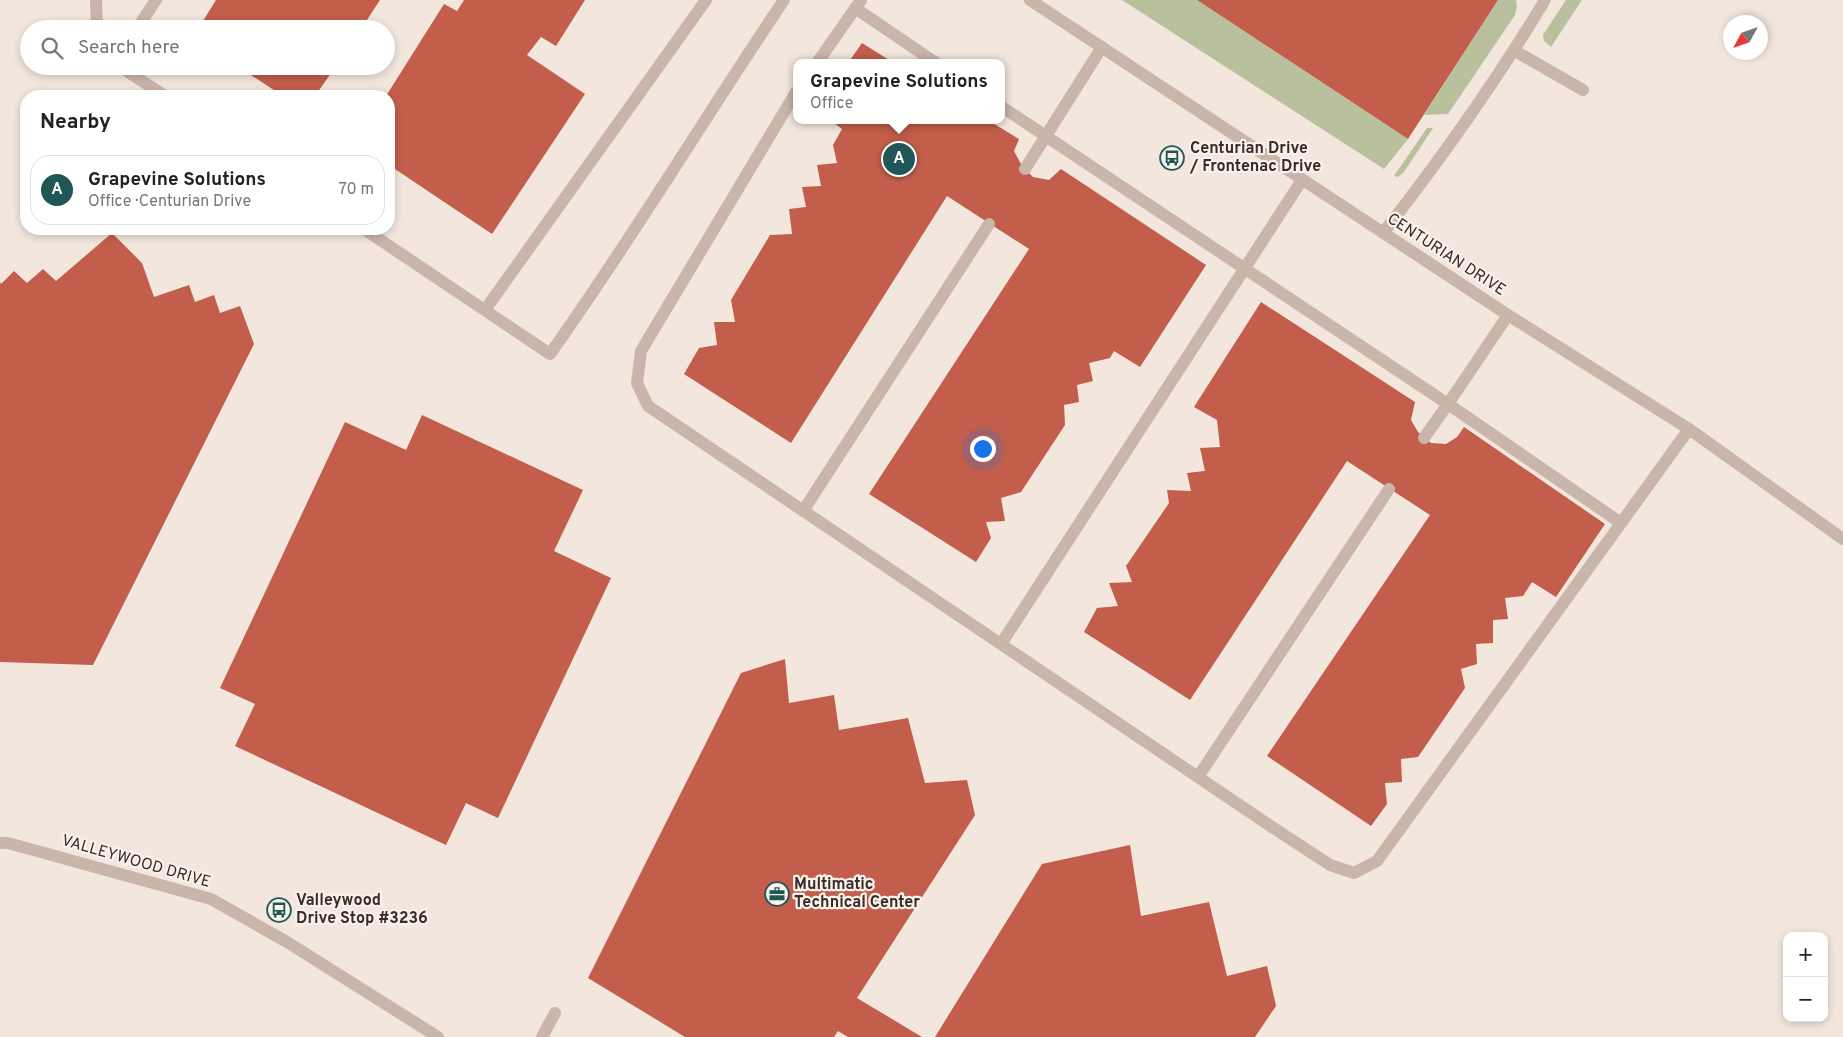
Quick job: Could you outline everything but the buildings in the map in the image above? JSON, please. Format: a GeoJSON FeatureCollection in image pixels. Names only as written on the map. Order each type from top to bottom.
{"type":"FeatureCollection","features":[{"type":"Feature","properties":{"kind":"street"},"geometry":{"type":"LineString","coordinates":[[96,0],[96,20]]}},
{"type":"Feature","properties":{"kind":"street"},"geometry":{"type":"LineString","coordinates":[[143,20],[156,0]]}},
{"type":"Feature","properties":{"kind":"street"},"geometry":{"type":"LineString","coordinates":[[485,310],[706,0]]}},
{"type":"Feature","properties":{"kind":"street"},"geometry":{"type":"LineString","coordinates":[[373,235],[550,354],[599,285],[727,84],[784,0]]}},
{"type":"Feature","properties":{"kind":"street","name":"CENTURIAN DRIVE"},"geometry":{"type":"LineString","coordinates":[[1030,0],[1382,233],[1689,429],[1843,539]]}},
{"type":"Feature","properties":{"kind":"street"},"geometry":{"type":"LineString","coordinates":[[1382,233],[1432,169],[1514,51],[1545,0]]}},
{"type":"Feature","properties":{"kind":"street"},"geometry":{"type":"LineString","coordinates":[[820,59],[858,4],[931,59]]}},
{"type":"Feature","properties":{"kind":"street"},"geometry":{"type":"LineString","coordinates":[[1025,169],[1102,47]]}},
{"type":"Feature","properties":{"kind":"street"},"geometry":{"type":"LineString","coordinates":[[1514,51],[1583,90]]}},
{"type":"Feature","properties":{"kind":"street"},"geometry":{"type":"LineString","coordinates":[[134,75],[156,90]]}},
{"type":"Feature","properties":{"kind":"street"},"geometry":{"type":"LineString","coordinates":[[793,97],[641,351],[637,383],[648,406],[1198,777],[1330,864],[1354,873],[1377,861],[1689,429]]}},
{"type":"Feature","properties":{"kind":"street"},"geometry":{"type":"LineString","coordinates":[[1005,108],[1448,404],[1621,523]]}},
{"type":"Feature","properties":{"kind":"street"},"geometry":{"type":"LineString","coordinates":[[1001,644],[1243,268],[1302,180]]}},
{"type":"Feature","properties":{"kind":"street"},"geometry":{"type":"LineString","coordinates":[[803,511],[990,224]]}},
{"type":"Feature","properties":{"kind":"street"},"geometry":{"type":"LineString","coordinates":[[1424,438],[1508,315]]}},
{"type":"Feature","properties":{"kind":"street"},"geometry":{"type":"LineString","coordinates":[[1198,777],[1389,489]]}},
{"type":"Feature","properties":{"kind":"street","name":"VALLEYWOOD DRIVE"},"geometry":{"type":"LineString","coordinates":[[0,843],[8,843],[210,900],[287,942],[438,1037]]}},
{"type":"Feature","properties":{"kind":"street"},"geometry":{"type":"LineString","coordinates":[[542,1037],[555,1013]]}},
{"type":"Feature","properties":{"kind":"green space"},"geometry":{"type":"Polygon","coordinates":[[[1122,0],[1197,0],[1408,139],[1384,169],[1122,0]]]}},
{"type":"Feature","properties":{"kind":"green space"},"geometry":{"type":"Polygon","coordinates":[[[1498,0],[1516,0],[1515,15],[1448,114],[1424,115],[1498,0]]]}},
{"type":"Feature","properties":{"kind":"green space"},"geometry":{"type":"Polygon","coordinates":[[[1566,0],[1582,0],[1551,47],[1544,41],[1543,35],[1566,0]]]}},
{"type":"Feature","properties":{"kind":"green space"},"geometry":{"type":"Polygon","coordinates":[[[1427,128],[1433,128],[1404,172],[1398,177],[1394,176],[1427,128]]]}},
{"type":"Feature","properties":{"kind":"place","name":"Centurian Drive / Frontenac Drive"},"geometry":{"type":"Point","coordinates":[1172,158]}},
{"type":"Feature","properties":{"kind":"place","name":"Grapevine Solutions"},"geometry":{"type":"Point","coordinates":[899,159]}},
{"type":"Feature","properties":{"kind":"place","name":"Multimatic Technical Center"},"geometry":{"type":"Point","coordinates":[777,894]}},
{"type":"Feature","properties":{"kind":"place","name":"Valleywood Drive Stop #3236"},"geometry":{"type":"Point","coordinates":[279,910]}}]}
